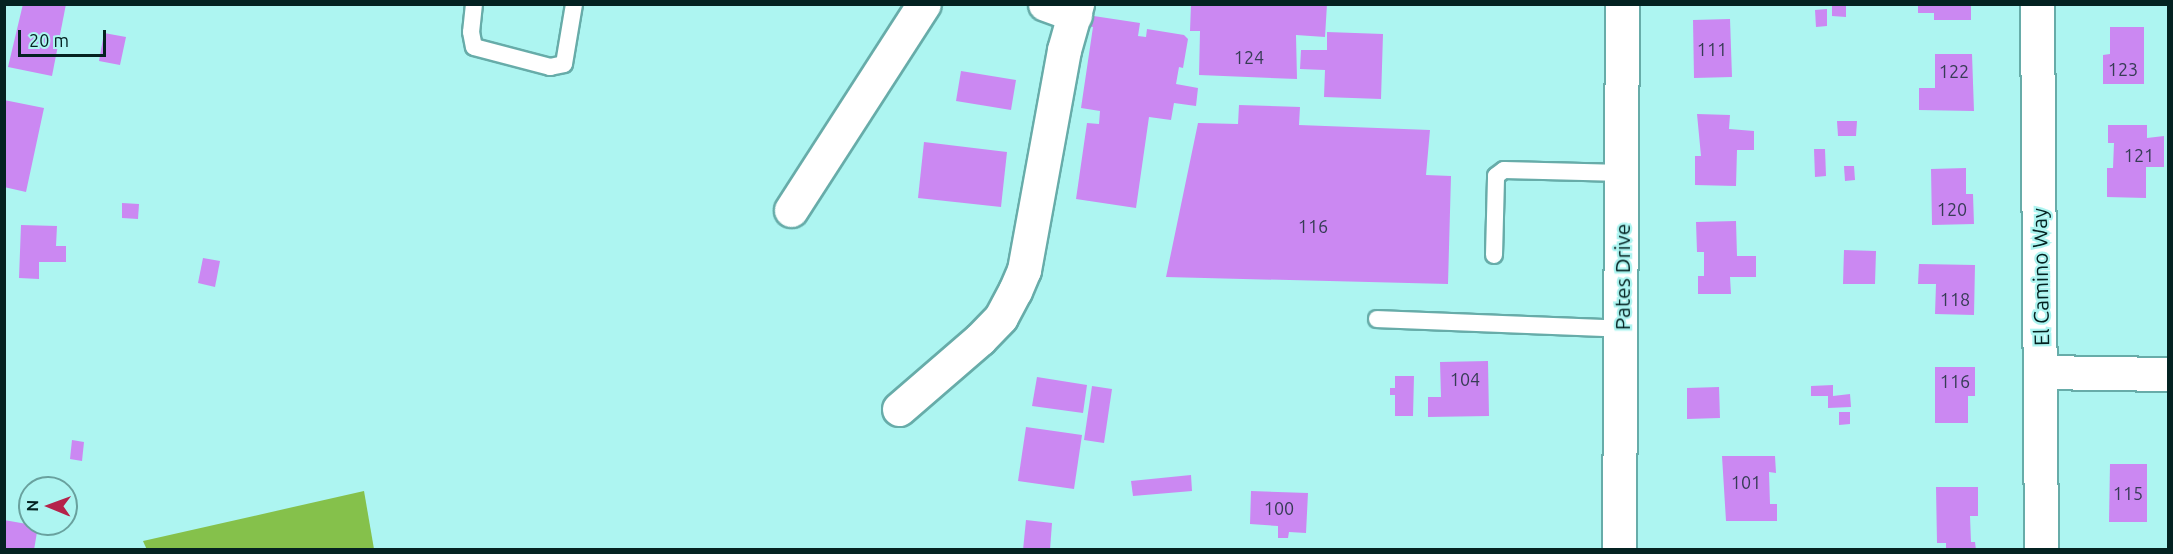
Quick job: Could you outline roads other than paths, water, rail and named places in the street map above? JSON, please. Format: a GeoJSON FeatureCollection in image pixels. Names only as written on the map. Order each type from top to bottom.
{"type":"FeatureCollection","features":[{"type":"Feature","properties":{"kind":"street"},"geometry":{"type":"LineString","coordinates":[[791,210],[924,4]]}},
{"type":"Feature","properties":{"kind":"street","name":"Pates Drive"},"geometry":{"type":"LineString","coordinates":[[1619,549],[1623,173],[1622,4]]}},
{"type":"Feature","properties":{"kind":"street","name":"El Camino Way"},"geometry":{"type":"LineString","coordinates":[[2037,4],[2041,549]]}},
{"type":"Feature","properties":{"kind":"street"},"geometry":{"type":"LineString","coordinates":[[899,409],[980,339],[1001,317],[1024,270],[1066,8]]}},
{"type":"Feature","properties":{"kind":"street"},"geometry":{"type":"LineString","coordinates":[[2041,372],[2169,374]]}},
{"type":"Feature","properties":{"kind":"lane"},"geometry":{"type":"LineString","coordinates":[[474,4],[471,32],[474,47],[550,67],[564,64],[574,4]]}},
{"type":"Feature","properties":{"kind":"lane"},"geometry":{"type":"LineString","coordinates":[[1494,255],[1496,176],[1504,170],[1623,173]]}},
{"type":"Feature","properties":{"kind":"lane"},"geometry":{"type":"LineString","coordinates":[[1377,319],[1621,329]]}}]}
